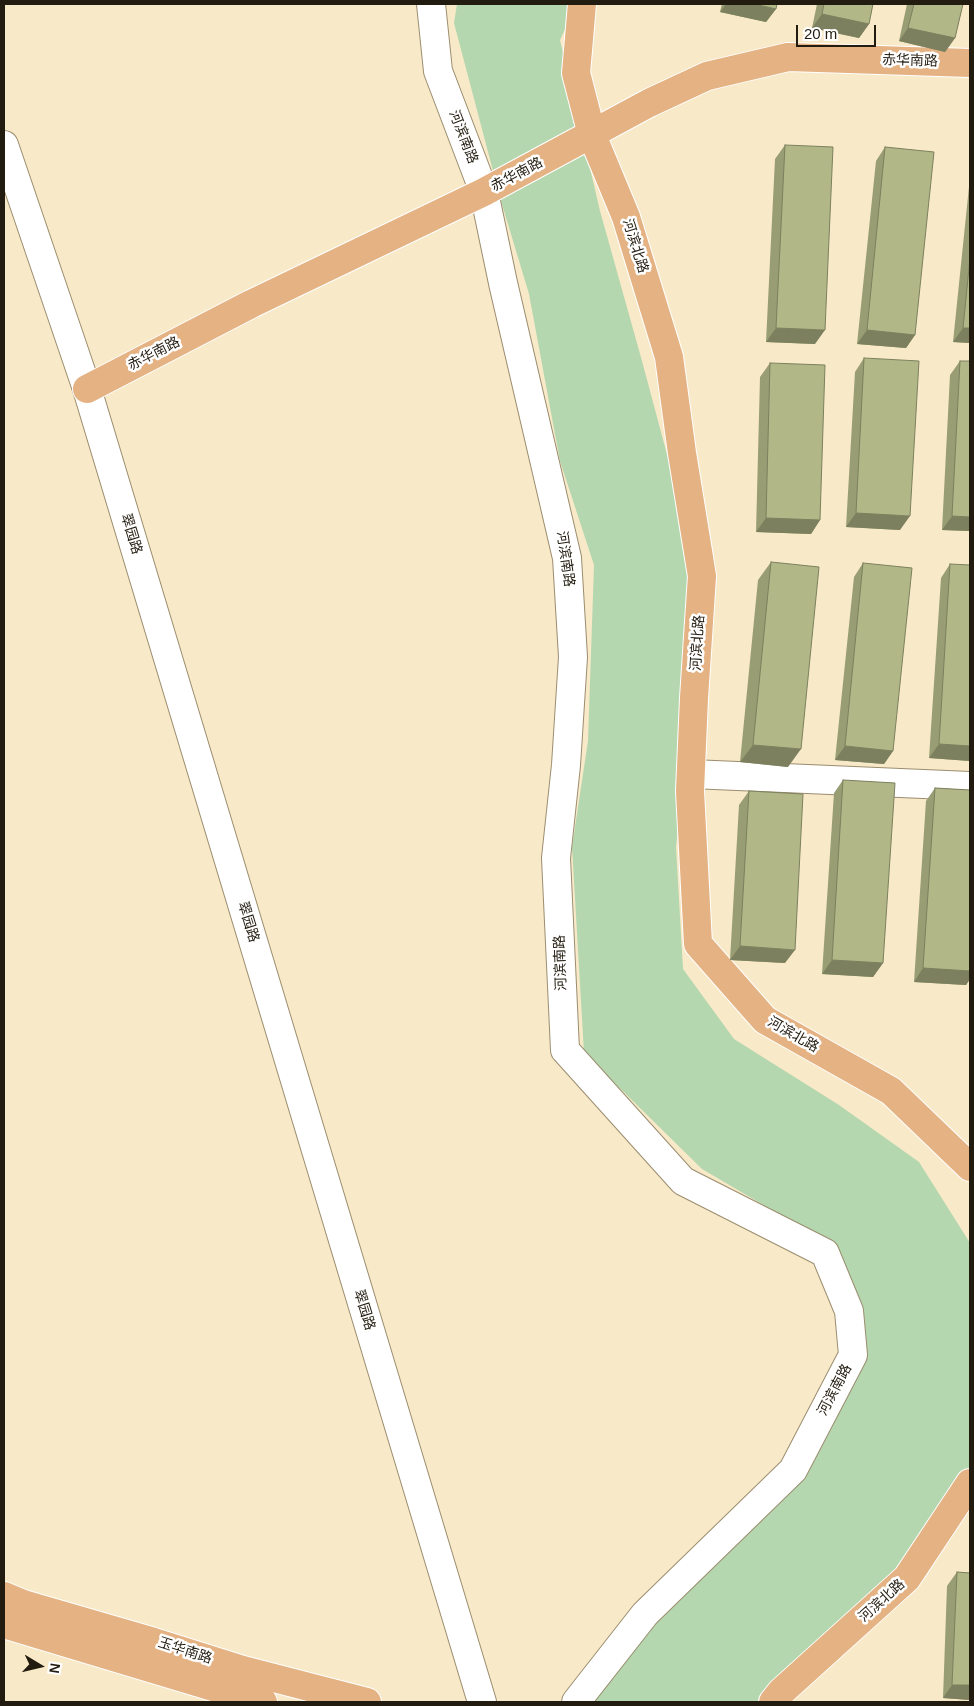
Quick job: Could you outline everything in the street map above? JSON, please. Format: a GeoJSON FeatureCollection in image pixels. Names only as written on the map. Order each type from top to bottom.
{"type":"FeatureCollection","features":[{"type":"Feature","properties":{"kind":"main road","name":"河滨北路"},"geometry":{"type":"LineString","coordinates":[[582,4],[576,73],[590,136],[626,217],[669,357],[682,454],[702,576],[690,791],[698,944],[765,1020],[891,1091],[970,1167]]}},
{"type":"Feature","properties":{"kind":"main road","name":"赤华南路"},"geometry":{"type":"LineString","coordinates":[[87,389],[251,304],[484,192],[649,103],[707,76],[788,57],[970,64]]}},
{"type":"Feature","properties":{"kind":"main road","name":"河滨北路"},"geometry":{"type":"LineString","coordinates":[[773,1702],[781,1692],[907,1578],[970,1483]]}},
{"type":"Feature","properties":{"kind":"main road","name":"玉华南路"},"geometry":{"type":"LineString","coordinates":[[4,1596],[24,1604],[243,1670],[367,1702]]}},
{"type":"Feature","properties":{"kind":"main road","name":"玉华南路"},"geometry":{"type":"LineString","coordinates":[[4,1624],[263,1702]]}},
{"type":"Feature","properties":{"kind":"street","name":"河滨南路"},"geometry":{"type":"LineString","coordinates":[[431,4],[438,71],[484,192],[503,283],[567,558],[573,657],[566,765],[556,858],[565,1050],[684,1181],[825,1252],[849,1311],[853,1355],[793,1470],[645,1614],[576,1702]]}},
{"type":"Feature","properties":{"kind":"street","name":"翠园路"},"geometry":{"type":"LineString","coordinates":[[4,145],[87,389],[482,1702]]}},
{"type":"Feature","properties":{"kind":"street"},"geometry":{"type":"LineString","coordinates":[[691,774],[970,786]]}},
{"type":"Feature","properties":{"kind":"shaded area"},"geometry":{"type":"Polygon","coordinates":[[[457,4],[577,4],[560,40],[600,211],[684,518],[700,641],[676,847],[683,969],[734,1039],[839,1105],[919,1162],[970,1243],[970,1465],[959,1493],[891,1589],[762,1702],[589,1702],[655,1616],[798,1477],[850,1391],[863,1357],[835,1247],[702,1169],[584,1053],[572,847],[588,741],[594,565],[560,461],[529,294],[501,201],[454,23],[457,4]]]}},
{"type":"Feature","properties":{"kind":"building"},"geometry":{"type":"Polygon","coordinates":[[[754,4],[777,4],[776,9],[754,4]]]}},
{"type":"Feature","properties":{"kind":"building"},"geometry":{"type":"Polygon","coordinates":[[[824,4],[873,4],[869,24],[822,14],[824,4]]]}},
{"type":"Feature","properties":{"kind":"building"},"geometry":{"type":"Polygon","coordinates":[[[914,4],[963,4],[955,38],[908,28],[914,4]]]}},
{"type":"Feature","properties":{"kind":"building"},"geometry":{"type":"Polygon","coordinates":[[[785,145],[833,147],[825,330],[776,328],[785,145]]]}},
{"type":"Feature","properties":{"kind":"building"},"geometry":{"type":"Polygon","coordinates":[[[885,147],[934,152],[915,335],[867,330],[885,147]]]}},
{"type":"Feature","properties":{"kind":"building"},"geometry":{"type":"Polygon","coordinates":[[[970,258],[970,328],[963,328],[970,258]]]}},
{"type":"Feature","properties":{"kind":"building"},"geometry":{"type":"Polygon","coordinates":[[[864,358],[919,361],[910,516],[856,513],[864,358]]]}},
{"type":"Feature","properties":{"kind":"building"},"geometry":{"type":"Polygon","coordinates":[[[960,361],[970,361],[970,517],[952,516],[960,361]]]}},
{"type":"Feature","properties":{"kind":"building"},"geometry":{"type":"Polygon","coordinates":[[[770,363],[825,365],[820,520],[766,518],[770,363]]]}},
{"type":"Feature","properties":{"kind":"building"},"geometry":{"type":"Polygon","coordinates":[[[771,562],[819,567],[801,749],[753,745],[771,562]]]}},
{"type":"Feature","properties":{"kind":"building"},"geometry":{"type":"Polygon","coordinates":[[[863,563],[912,568],[893,751],[845,746],[863,563]]]}},
{"type":"Feature","properties":{"kind":"building"},"geometry":{"type":"Polygon","coordinates":[[[950,564],[970,565],[970,746],[939,744],[950,564]]]}},
{"type":"Feature","properties":{"kind":"building"},"geometry":{"type":"Polygon","coordinates":[[[843,780],[895,783],[883,963],[832,960],[843,780]]]}},
{"type":"Feature","properties":{"kind":"building"},"geometry":{"type":"Polygon","coordinates":[[[935,788],[970,790],[970,971],[923,968],[935,788]]]}},
{"type":"Feature","properties":{"kind":"building"},"geometry":{"type":"Polygon","coordinates":[[[749,791],[803,794],[795,950],[740,946],[749,791]]]}},
{"type":"Feature","properties":{"kind":"building"},"geometry":{"type":"Polygon","coordinates":[[[957,1572],[970,1573],[970,1685],[952,1685],[957,1572]]]}}]}
